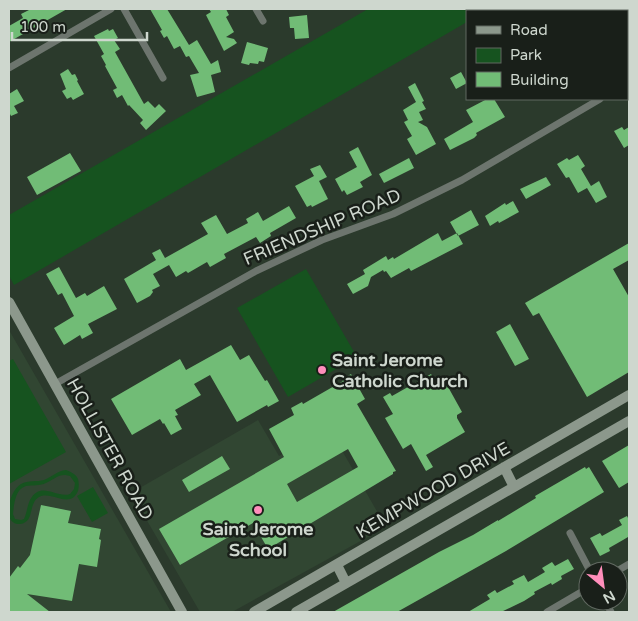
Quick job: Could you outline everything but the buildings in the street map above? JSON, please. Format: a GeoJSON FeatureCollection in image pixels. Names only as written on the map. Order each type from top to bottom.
{"type":"FeatureCollection","features":[{"type":"Feature","properties":{"kind":"main road","name":"HOLLISTER ROAD"},"geometry":{"type":"LineString","coordinates":[[9,302],[182,612]]}},
{"type":"Feature","properties":{"kind":"main road","name":"KEMPWOOD DRIVE"},"geometry":{"type":"LineString","coordinates":[[254,612],[629,395]]}},
{"type":"Feature","properties":{"kind":"main road"},"geometry":{"type":"LineString","coordinates":[[296,612],[629,421]]}},
{"type":"Feature","properties":{"kind":"main road"},"geometry":{"type":"LineString","coordinates":[[504,467],[514,487]]}},
{"type":"Feature","properties":{"kind":"main road"},"geometry":{"type":"LineString","coordinates":[[337,565],[346,584]]}},
{"type":"Feature","properties":{"kind":"street"},"geometry":{"type":"LineString","coordinates":[[9,68],[111,9]]}},
{"type":"Feature","properties":{"kind":"street"},"geometry":{"type":"LineString","coordinates":[[124,9],[163,78]]}},
{"type":"Feature","properties":{"kind":"street"},"geometry":{"type":"LineString","coordinates":[[256,9],[263,20]]}},
{"type":"Feature","properties":{"kind":"street","name":"FRIENDSHIP ROAD"},"geometry":{"type":"LineString","coordinates":[[55,384],[256,270],[322,240],[393,214],[436,193],[462,180],[598,100]]}},
{"type":"Feature","properties":{"kind":"street"},"geometry":{"type":"LineString","coordinates":[[570,533],[585,561]]}},
{"type":"Feature","properties":{"kind":"street"},"geometry":{"type":"LineString","coordinates":[[547,612],[578,594]]}},
{"type":"Feature","properties":{"kind":"shaded area"},"geometry":{"type":"Polygon","coordinates":[[[9,330],[171,612],[9,612],[9,330]]]}},
{"type":"Feature","properties":{"kind":"shaded area","name":"Saint Jerome School"},"geometry":{"type":"Polygon","coordinates":[[[258,420],[279,456],[329,428],[386,527],[232,612],[200,612],[131,493],[258,420]]]}},
{"type":"Feature","properties":{"kind":"green space"},"geometry":{"type":"Polygon","coordinates":[[[368,9],[490,9],[466,10],[466,23],[14,285],[9,276],[9,215],[368,9]]]}},
{"type":"Feature","properties":{"kind":"green space"},"geometry":{"type":"Polygon","coordinates":[[[306,269],[357,357],[288,397],[237,308],[306,269]]]}},
{"type":"Feature","properties":{"kind":"green space"},"geometry":{"type":"Polygon","coordinates":[[[13,359],[66,452],[9,484],[9,361],[13,359]]]}},
{"type":"Feature","properties":{"kind":"green space"},"geometry":{"type":"Polygon","coordinates":[[[63,471],[71,472],[78,479],[78,491],[75,496],[70,499],[49,496],[39,497],[33,504],[27,521],[17,524],[10,519],[10,503],[18,486],[27,482],[44,480],[63,471]],[[60,476],[44,484],[26,486],[19,490],[13,514],[15,519],[24,519],[30,500],[39,491],[70,494],[74,489],[75,483],[70,476],[60,476]]]}},
{"type":"Feature","properties":{"kind":"green space"},"geometry":{"type":"Polygon","coordinates":[[[93,487],[108,513],[92,522],[77,496],[93,487]]]}},
{"type":"Feature","properties":{"kind":"place","name":"Saint Jerome Catholic Church"},"geometry":{"type":"Point","coordinates":[322,370]}},
{"type":"Feature","properties":{"kind":"place","name":"Saint Jerome School"},"geometry":{"type":"Point","coordinates":[258,510]}}]}
